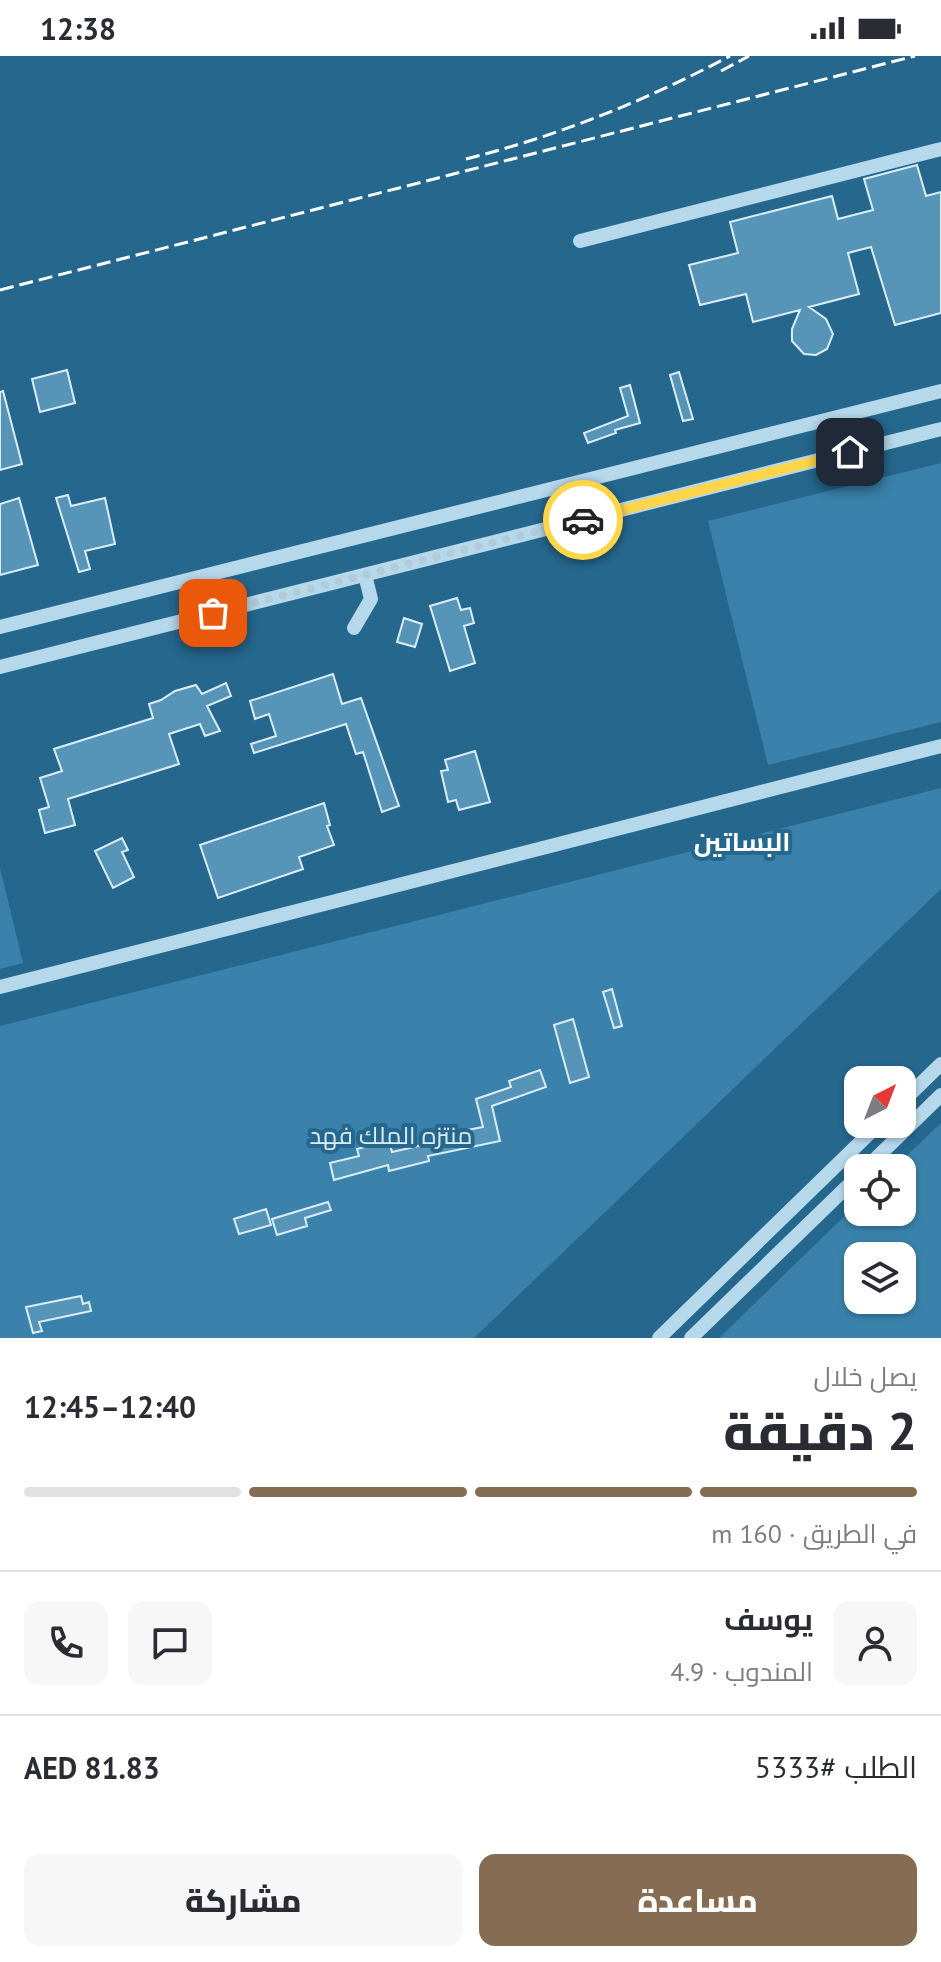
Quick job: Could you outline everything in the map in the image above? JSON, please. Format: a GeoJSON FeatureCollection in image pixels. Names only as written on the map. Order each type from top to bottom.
{"type":"FeatureCollection","features":[{"type":"Feature","properties":{"kind":"street"},"geometry":{"type":"LineString","coordinates":[[580,241],[941,149]]}},
{"type":"Feature","properties":{"kind":"street"},"geometry":{"type":"LineString","coordinates":[[0,627],[941,391]]}},
{"type":"Feature","properties":{"kind":"street"},"geometry":{"type":"LineString","coordinates":[[0,667],[941,429]]}},
{"type":"Feature","properties":{"kind":"street"},"geometry":{"type":"LineString","coordinates":[[354,628],[371,599],[365,575]]}},
{"type":"Feature","properties":{"kind":"street"},"geometry":{"type":"LineString","coordinates":[[0,987],[941,746]]}},
{"type":"Feature","properties":{"kind":"street"},"geometry":{"type":"LineString","coordinates":[[916,1088],[941,1064]]}},
{"type":"Feature","properties":{"kind":"street"},"geometry":{"type":"LineString","coordinates":[[880,1154],[941,1095]]}},
{"type":"Feature","properties":{"kind":"street"},"geometry":{"type":"LineString","coordinates":[[659,1338],[865,1138]]}},
{"type":"Feature","properties":{"kind":"street"},"geometry":{"type":"LineString","coordinates":[[691,1338],[844,1190]]}},
{"type":"Feature","properties":{"kind":"street"},"geometry":{"type":"LineString","coordinates":[[751,1249],[766,1265]]}},
{"type":"Feature","properties":{"kind":"green space"},"geometry":{"type":"Polygon","coordinates":[[[941,463],[941,722],[768,765],[708,521],[941,463]]]}},
{"type":"Feature","properties":{"kind":"green space","name":"منتزه الملك فهد"},"geometry":{"type":"Polygon","coordinates":[[[941,788],[941,889],[474,1338],[0,1338],[0,1026],[941,788]]]}},
{"type":"Feature","properties":{"kind":"green space"},"geometry":{"type":"Polygon","coordinates":[[[0,868],[23,963],[0,969],[0,868]]]}},
{"type":"Feature","properties":{"kind":"green space"},"geometry":{"type":"Polygon","coordinates":[[[941,1123],[941,1338],[719,1338],[844,1217],[844,1226],[916,1226],[916,1154],[909,1154],[941,1123]]]}},
{"type":"Feature","properties":{"kind":"building"},"geometry":{"type":"Polygon","coordinates":[[[917,165],[926,196],[941,192],[941,313],[895,325],[871,247],[848,253],[859,294],[809,307],[826,319],[833,334],[827,349],[816,355],[804,354],[792,341],[792,329],[800,310],[753,322],[746,294],[700,305],[689,265],[738,253],[730,222],[832,196],[838,219],[873,210],[864,179],[917,165]]]}},
{"type":"Feature","properties":{"kind":"building"},"geometry":{"type":"Polygon","coordinates":[[[67,370],[75,403],[40,412],[32,379],[67,370]]]}},
{"type":"Feature","properties":{"kind":"building"},"geometry":{"type":"Polygon","coordinates":[[[679,372],[693,419],[683,421],[670,375],[679,372]]]}},
{"type":"Feature","properties":{"kind":"building"},"geometry":{"type":"Polygon","coordinates":[[[630,385],[640,423],[615,430],[616,433],[588,443],[584,433],[628,416],[620,388],[630,385]]]}},
{"type":"Feature","properties":{"kind":"building"},"geometry":{"type":"Polygon","coordinates":[[[3,391],[22,464],[0,470],[0,392],[3,391]]]}},
{"type":"Feature","properties":{"kind":"building"},"geometry":{"type":"Polygon","coordinates":[[[68,495],[71,506],[105,498],[115,544],[85,551],[90,569],[79,572],[56,498],[68,495]]]}},
{"type":"Feature","properties":{"kind":"building"},"geometry":{"type":"Polygon","coordinates":[[[19,498],[38,565],[0,575],[0,504],[19,498]]]}},
{"type":"Feature","properties":{"kind":"building"},"geometry":{"type":"Polygon","coordinates":[[[457,598],[461,610],[470,608],[474,623],[464,626],[475,663],[450,671],[430,606],[457,598]]]}},
{"type":"Feature","properties":{"kind":"building"},"geometry":{"type":"Polygon","coordinates":[[[404,618],[422,624],[415,647],[397,642],[404,618]]]}},
{"type":"Feature","properties":{"kind":"building"},"geometry":{"type":"Polygon","coordinates":[[[333,674],[342,704],[361,698],[399,806],[382,812],[363,752],[356,754],[346,724],[254,753],[251,744],[276,736],[269,714],[255,719],[250,701],[333,674]]]}},
{"type":"Feature","properties":{"kind":"building"},"geometry":{"type":"Polygon","coordinates":[[[226,683],[231,696],[207,706],[220,731],[205,736],[200,724],[169,734],[179,764],[68,799],[75,825],[45,833],[39,810],[49,807],[40,778],[62,771],[54,749],[153,718],[149,704],[175,691],[196,685],[202,694],[226,683]]]}},
{"type":"Feature","properties":{"kind":"building"},"geometry":{"type":"Polygon","coordinates":[[[475,751],[490,802],[459,810],[456,800],[448,802],[441,771],[448,770],[445,760],[475,751]]]}},
{"type":"Feature","properties":{"kind":"building"},"geometry":{"type":"Polygon","coordinates":[[[324,803],[330,825],[327,826],[334,845],[299,857],[303,869],[218,898],[200,845],[324,803]]]}},
{"type":"Feature","properties":{"kind":"building"},"geometry":{"type":"Polygon","coordinates":[[[122,838],[128,850],[122,852],[134,877],[113,888],[95,851],[122,838]]]}},
{"type":"Feature","properties":{"kind":"building"},"geometry":{"type":"Polygon","coordinates":[[[612,989],[622,1026],[614,1028],[603,992],[612,989]]]}},
{"type":"Feature","properties":{"kind":"building"},"geometry":{"type":"Polygon","coordinates":[[[573,1019],[589,1077],[570,1083],[554,1025],[573,1019]]]}},
{"type":"Feature","properties":{"kind":"building"},"geometry":{"type":"Polygon","coordinates":[[[540,1070],[546,1087],[492,1106],[500,1141],[428,1156],[429,1161],[389,1171],[388,1165],[334,1180],[330,1163],[359,1156],[357,1149],[389,1141],[392,1152],[427,1144],[425,1138],[483,1127],[476,1099],[511,1087],[509,1081],[540,1070]]]}},
{"type":"Feature","properties":{"kind":"building"},"geometry":{"type":"Polygon","coordinates":[[[328,1202],[331,1210],[305,1218],[307,1226],[277,1235],[272,1219],[328,1202]]]}},
{"type":"Feature","properties":{"kind":"building"},"geometry":{"type":"Polygon","coordinates":[[[266,1209],[271,1225],[239,1234],[234,1219],[266,1209]]]}},
{"type":"Feature","properties":{"kind":"building"},"geometry":{"type":"Polygon","coordinates":[[[81,1296],[83,1304],[89,1302],[91,1311],[39,1322],[42,1331],[33,1333],[26,1307],[81,1296]]]}},
{"type":"Feature","properties":{"kind":"railway"},"geometry":{"type":"LineString","coordinates":[[466,159],[601,115],[730,56]]}},
{"type":"Feature","properties":{"kind":"railway"},"geometry":{"type":"LineString","coordinates":[[721,71],[749,56]]}},
{"type":"Feature","properties":{"kind":"railway"},"geometry":{"type":"LineString","coordinates":[[0,290],[915,56]]}},
{"type":"Feature","properties":{"kind":"way so far"},"geometry":{"type":"LineString","coordinates":[[213,613],[583,520]]}},
{"type":"Feature","properties":{"kind":"district","name":"البساتين"},"geometry":{"type":"Point","coordinates":[742,841]}},
{"type":"Feature","properties":{"kind":"route"},"geometry":{"type":"LineString","coordinates":[[583,520],[850,452]]}}]}
